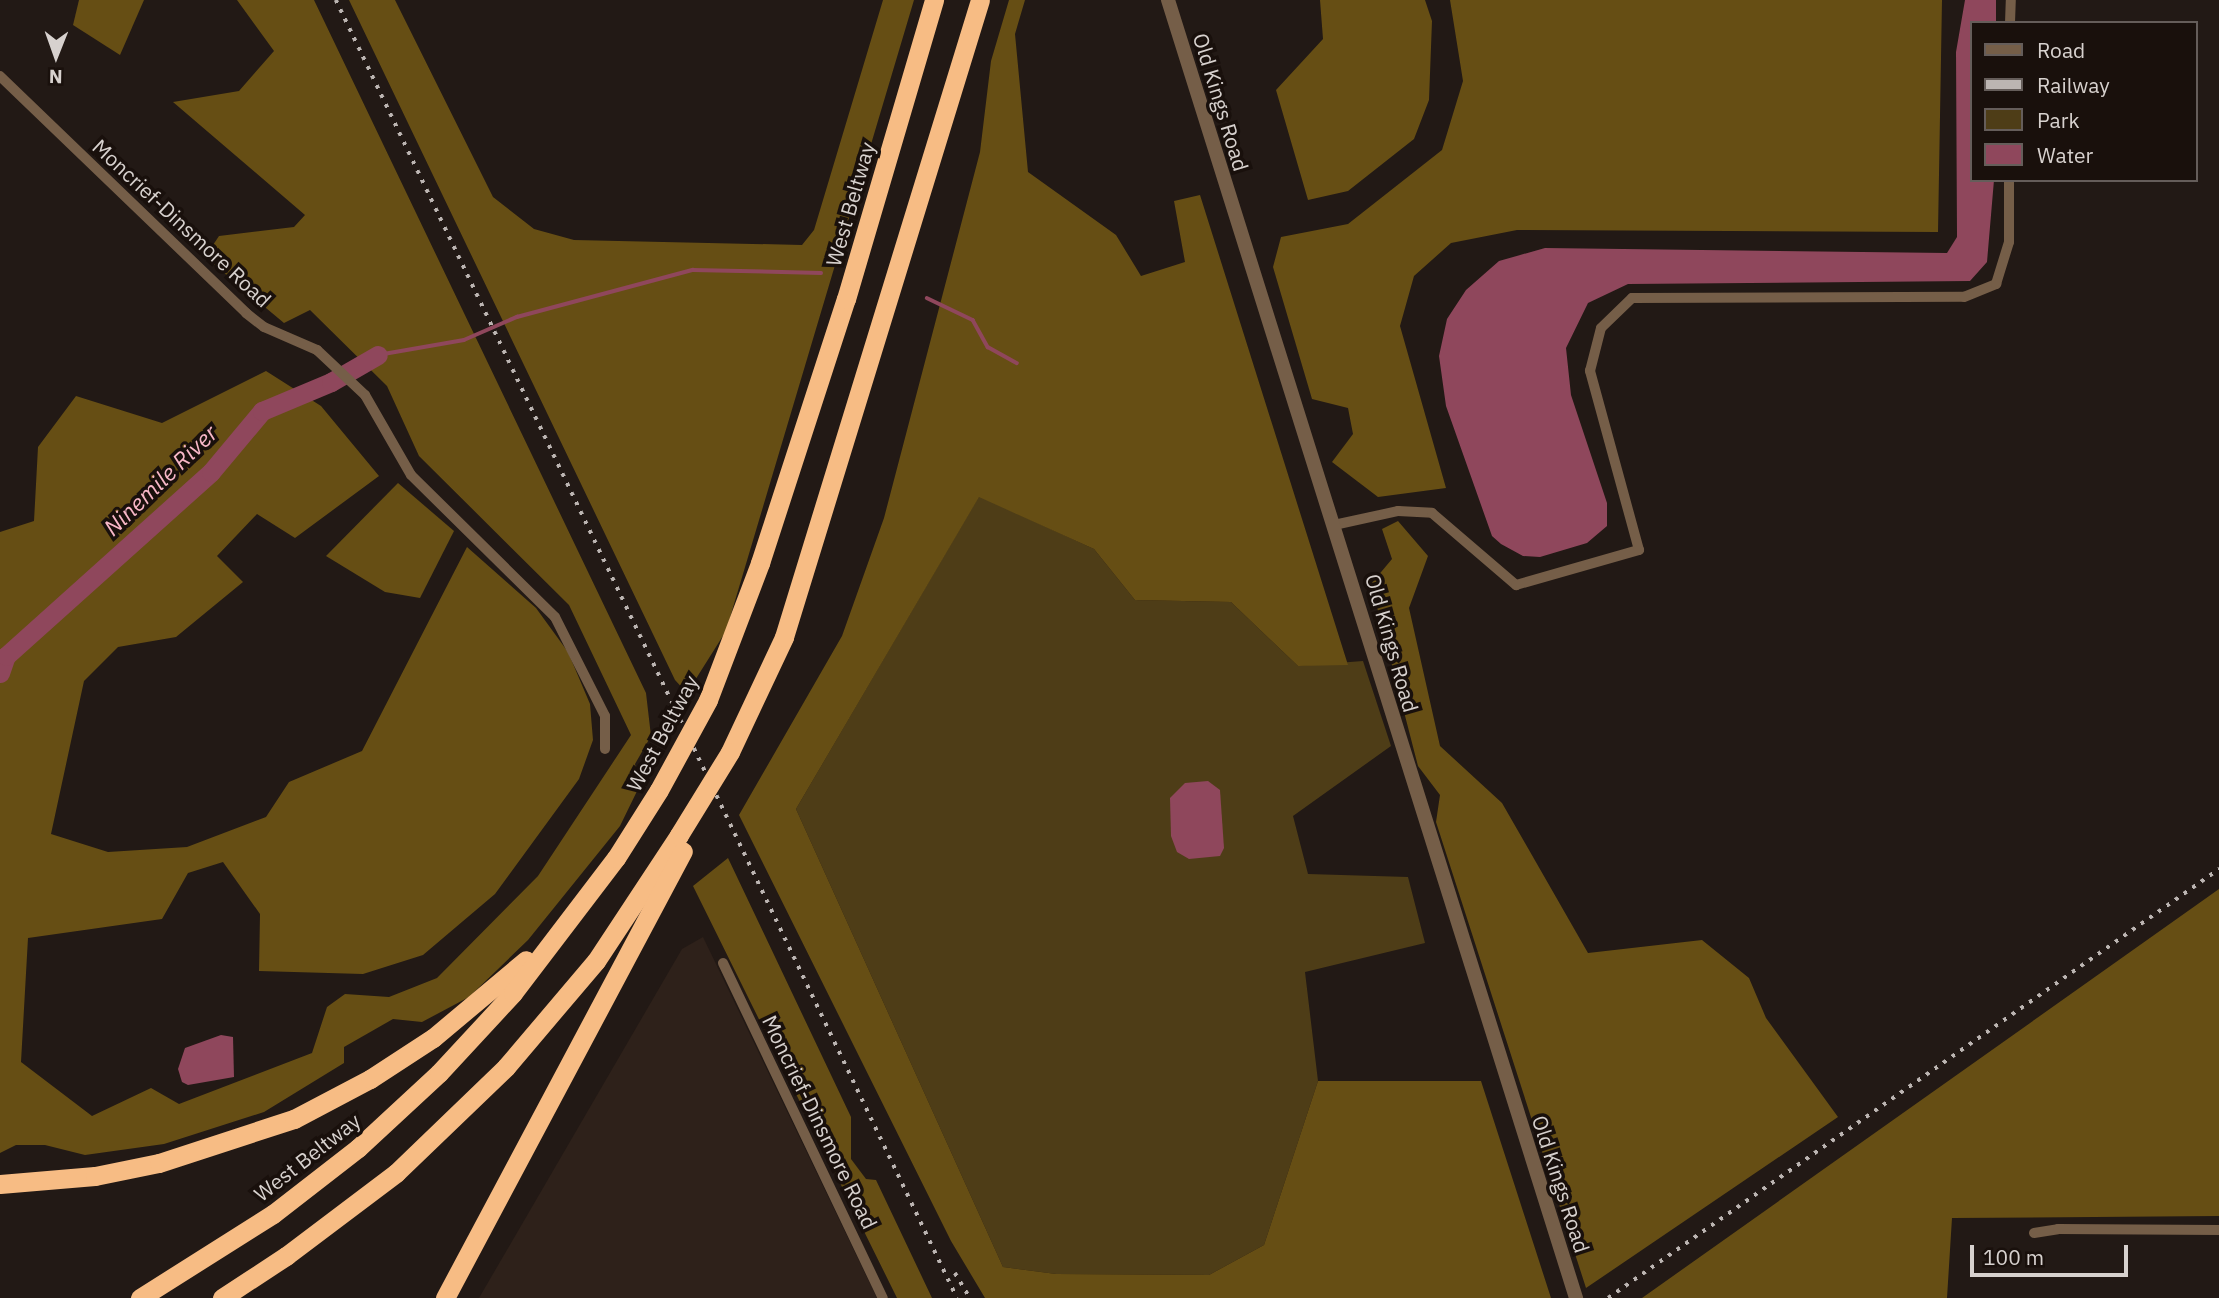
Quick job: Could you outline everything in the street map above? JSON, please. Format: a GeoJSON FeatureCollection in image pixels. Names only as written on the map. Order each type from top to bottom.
{"type":"FeatureCollection","features":[{"type":"Feature","properties":{"kind":"highway","name":"West Beltway"},"geometry":{"type":"LineString","coordinates":[[140,1298],[273,1214],[358,1148],[448,1063],[513,993],[616,858],[659,790],[708,700],[765,550],[934,0]]}},
{"type":"Feature","properties":{"kind":"highway"},"geometry":{"type":"LineString","coordinates":[[445,1298],[682,841],[716,781],[784,637],[979,0]]}},
{"type":"Feature","properties":{"kind":"highway"},"geometry":{"type":"LineString","coordinates":[[222,1298],[286,1256],[396,1173],[506,1067],[596,961],[682,841]]}},
{"type":"Feature","properties":{"kind":"highway"},"geometry":{"type":"LineString","coordinates":[[0,1184],[95,1176],[159,1163],[294,1119],[370,1079],[433,1038],[566,924]]}},
{"type":"Feature","properties":{"kind":"street","name":"Old Kings Road"},"geometry":{"type":"LineString","coordinates":[[1168,0],[1576,1298]]}},
{"type":"Feature","properties":{"kind":"street"},"geometry":{"type":"LineString","coordinates":[[2010,21],[2011,0]]}},
{"type":"Feature","properties":{"kind":"street","name":"Moncrief-Dinsmore Road"},"geometry":{"type":"LineString","coordinates":[[0,76],[246,313],[328,359],[365,395],[411,475],[555,617],[605,716],[605,749]]}},
{"type":"Feature","properties":{"kind":"street"},"geometry":{"type":"LineString","coordinates":[[1334,525],[1398,511],[1432,513],[1516,585],[1639,550],[1590,371],[1601,328],[1632,298],[1964,297],[1996,284],[2009,242],[2009,182]]}},
{"type":"Feature","properties":{"kind":"street","name":"Moncrief-Dinsmore Road"},"geometry":{"type":"LineString","coordinates":[[723,963],[883,1298]]}},
{"type":"Feature","properties":{"kind":"street"},"geometry":{"type":"LineString","coordinates":[[2034,1233],[2058,1229],[2219,1230]]}},
{"type":"Feature","properties":{"kind":"shaded area"},"geometry":{"type":"Polygon","coordinates":[[[79,0],[144,0],[120,55],[73,25],[79,0]]]}},
{"type":"Feature","properties":{"kind":"shaded area"},"geometry":{"type":"Polygon","coordinates":[[[237,0],[314,0],[646,693],[651,736],[635,764],[640,785],[620,826],[528,940],[469,997],[422,1022],[393,1019],[344,1047],[344,1063],[264,1112],[164,1144],[85,1155],[45,1145],[16,1145],[0,1153],[0,532],[34,521],[38,447],[76,396],[162,423],[266,371],[321,406],[379,476],[295,538],[257,514],[217,556],[243,582],[176,637],[118,647],[84,681],[51,834],[108,852],[187,847],[266,817],[289,782],[362,751],[467,547],[536,608],[568,652],[590,704],[593,740],[579,779],[495,894],[423,955],[363,974],[259,971],[260,914],[223,862],[188,873],[162,919],[28,938],[21,1062],[92,1116],[151,1088],[179,1104],[312,1053],[327,1007],[345,994],[389,997],[437,978],[538,876],[631,735],[569,605],[419,456],[387,386],[310,310],[284,323],[205,257],[219,236],[294,227],[305,215],[173,102],[239,91],[274,51],[237,0]]]}},
{"type":"Feature","properties":{"kind":"shaded area"},"geometry":{"type":"Polygon","coordinates":[[[349,0],[395,0],[493,197],[534,229],[574,240],[802,245],[814,230],[883,0],[914,0],[726,631],[687,693],[675,680],[349,0]]]}},
{"type":"Feature","properties":{"kind":"shaded area"},"geometry":{"type":"Polygon","coordinates":[[[1009,0],[1025,0],[1015,34],[1028,172],[1116,235],[1141,276],[1185,262],[1174,201],[1200,195],[1348,665],[1298,666],[1231,602],[1135,600],[1094,549],[979,497],[796,809],[1003,1267],[1056,1274],[1209,1275],[1264,1245],[1318,1081],[1481,1081],[1551,1298],[985,1298],[951,1241],[739,815],[842,636],[884,518],[980,152],[991,61],[1009,0]]]}},
{"type":"Feature","properties":{"kind":"shaded area"},"geometry":{"type":"Polygon","coordinates":[[[1320,0],[1425,0],[1432,21],[1429,100],[1414,139],[1348,191],[1308,200],[1276,90],[1323,39],[1320,0]]]}},
{"type":"Feature","properties":{"kind":"shaded area"},"geometry":{"type":"Polygon","coordinates":[[[1450,0],[1942,0],[1938,232],[1517,230],[1451,243],[1414,276],[1400,326],[1446,488],[1378,497],[1332,462],[1353,434],[1348,408],[1312,399],[1273,267],[1281,237],[1348,224],[1442,150],[1463,81],[1450,0]]]}},
{"type":"Feature","properties":{"kind":"shaded area"},"geometry":{"type":"Polygon","coordinates":[[[398,483],[454,531],[420,598],[385,592],[326,556],[398,483]]]}},
{"type":"Feature","properties":{"kind":"shaded area"},"geometry":{"type":"Polygon","coordinates":[[[1398,521],[1428,556],[1409,608],[1440,746],[1502,803],[1588,953],[1702,940],[1749,978],[1766,1018],[1838,1117],[1586,1288],[1436,822],[1440,795],[1418,766],[1371,584],[1392,559],[1382,529],[1398,521]]]}},
{"type":"Feature","properties":{"kind":"shaded area"},"geometry":{"type":"Polygon","coordinates":[[[728,858],[851,1117],[851,1159],[866,1179],[876,1180],[932,1298],[897,1298],[693,886],[728,858]]]}},
{"type":"Feature","properties":{"kind":"shaded area"},"geometry":{"type":"Polygon","coordinates":[[[2219,889],[2219,1216],[1952,1218],[1947,1298],[1642,1298],[2219,889]]]}},
{"type":"Feature","properties":{"kind":"shaded area"},"geometry":{"type":"Polygon","coordinates":[[[703,937],[877,1298],[479,1298],[682,949],[703,937]]]}},
{"type":"Feature","properties":{"kind":"green space"},"geometry":{"type":"Polygon","coordinates":[[[979,496],[1094,549],[1135,600],[1231,602],[1298,666],[1363,661],[1391,746],[1293,816],[1308,874],[1408,877],[1425,943],[1305,972],[1318,1081],[1264,1245],[1209,1275],[1056,1274],[1003,1267],[796,809],[979,496]]]}},
{"type":"Feature","properties":{"kind":"water"},"geometry":{"type":"Polygon","coordinates":[[[1965,0],[1996,0],[1996,21],[1970,21],[1970,182],[1994,182],[1987,262],[1970,281],[1628,284],[1588,303],[1566,348],[1571,395],[1607,503],[1607,526],[1587,543],[1540,557],[1523,556],[1492,536],[1446,406],[1439,356],[1447,319],[1466,290],[1499,261],[1545,248],[1947,253],[1957,237],[1956,52],[1965,0]]]}},
{"type":"Feature","properties":{"kind":"water"},"geometry":{"type":"Polygon","coordinates":[[[1208,781],[1220,790],[1224,848],[1220,856],[1189,859],[1177,852],[1171,836],[1170,798],[1185,783],[1208,781]]]}},
{"type":"Feature","properties":{"kind":"water"},"geometry":{"type":"Polygon","coordinates":[[[221,1035],[233,1037],[234,1077],[188,1085],[182,1082],[178,1069],[185,1048],[221,1035]]]}},
{"type":"Feature","properties":{"kind":"waterway"},"geometry":{"type":"LineString","coordinates":[[378,355],[464,340],[517,317],[693,270],[821,273]]}},
{"type":"Feature","properties":{"kind":"waterway"},"geometry":{"type":"LineString","coordinates":[[927,298],[973,320],[988,347],[1017,363]]}},
{"type":"Feature","properties":{"kind":"waterway","name":"Ninemile River"},"geometry":{"type":"LineString","coordinates":[[0,673],[6,656],[211,472],[262,411],[331,382],[378,355]]}},
{"type":"Feature","properties":{"kind":"railway"},"geometry":{"type":"LineString","coordinates":[[336,0],[957,1298]]}},
{"type":"Feature","properties":{"kind":"railway"},"geometry":{"type":"LineString","coordinates":[[1608,1298],[2219,869]]}},
{"type":"Feature","properties":{"kind":"railway"},"geometry":{"type":"LineString","coordinates":[[955,1273],[970,1298]]}}]}
